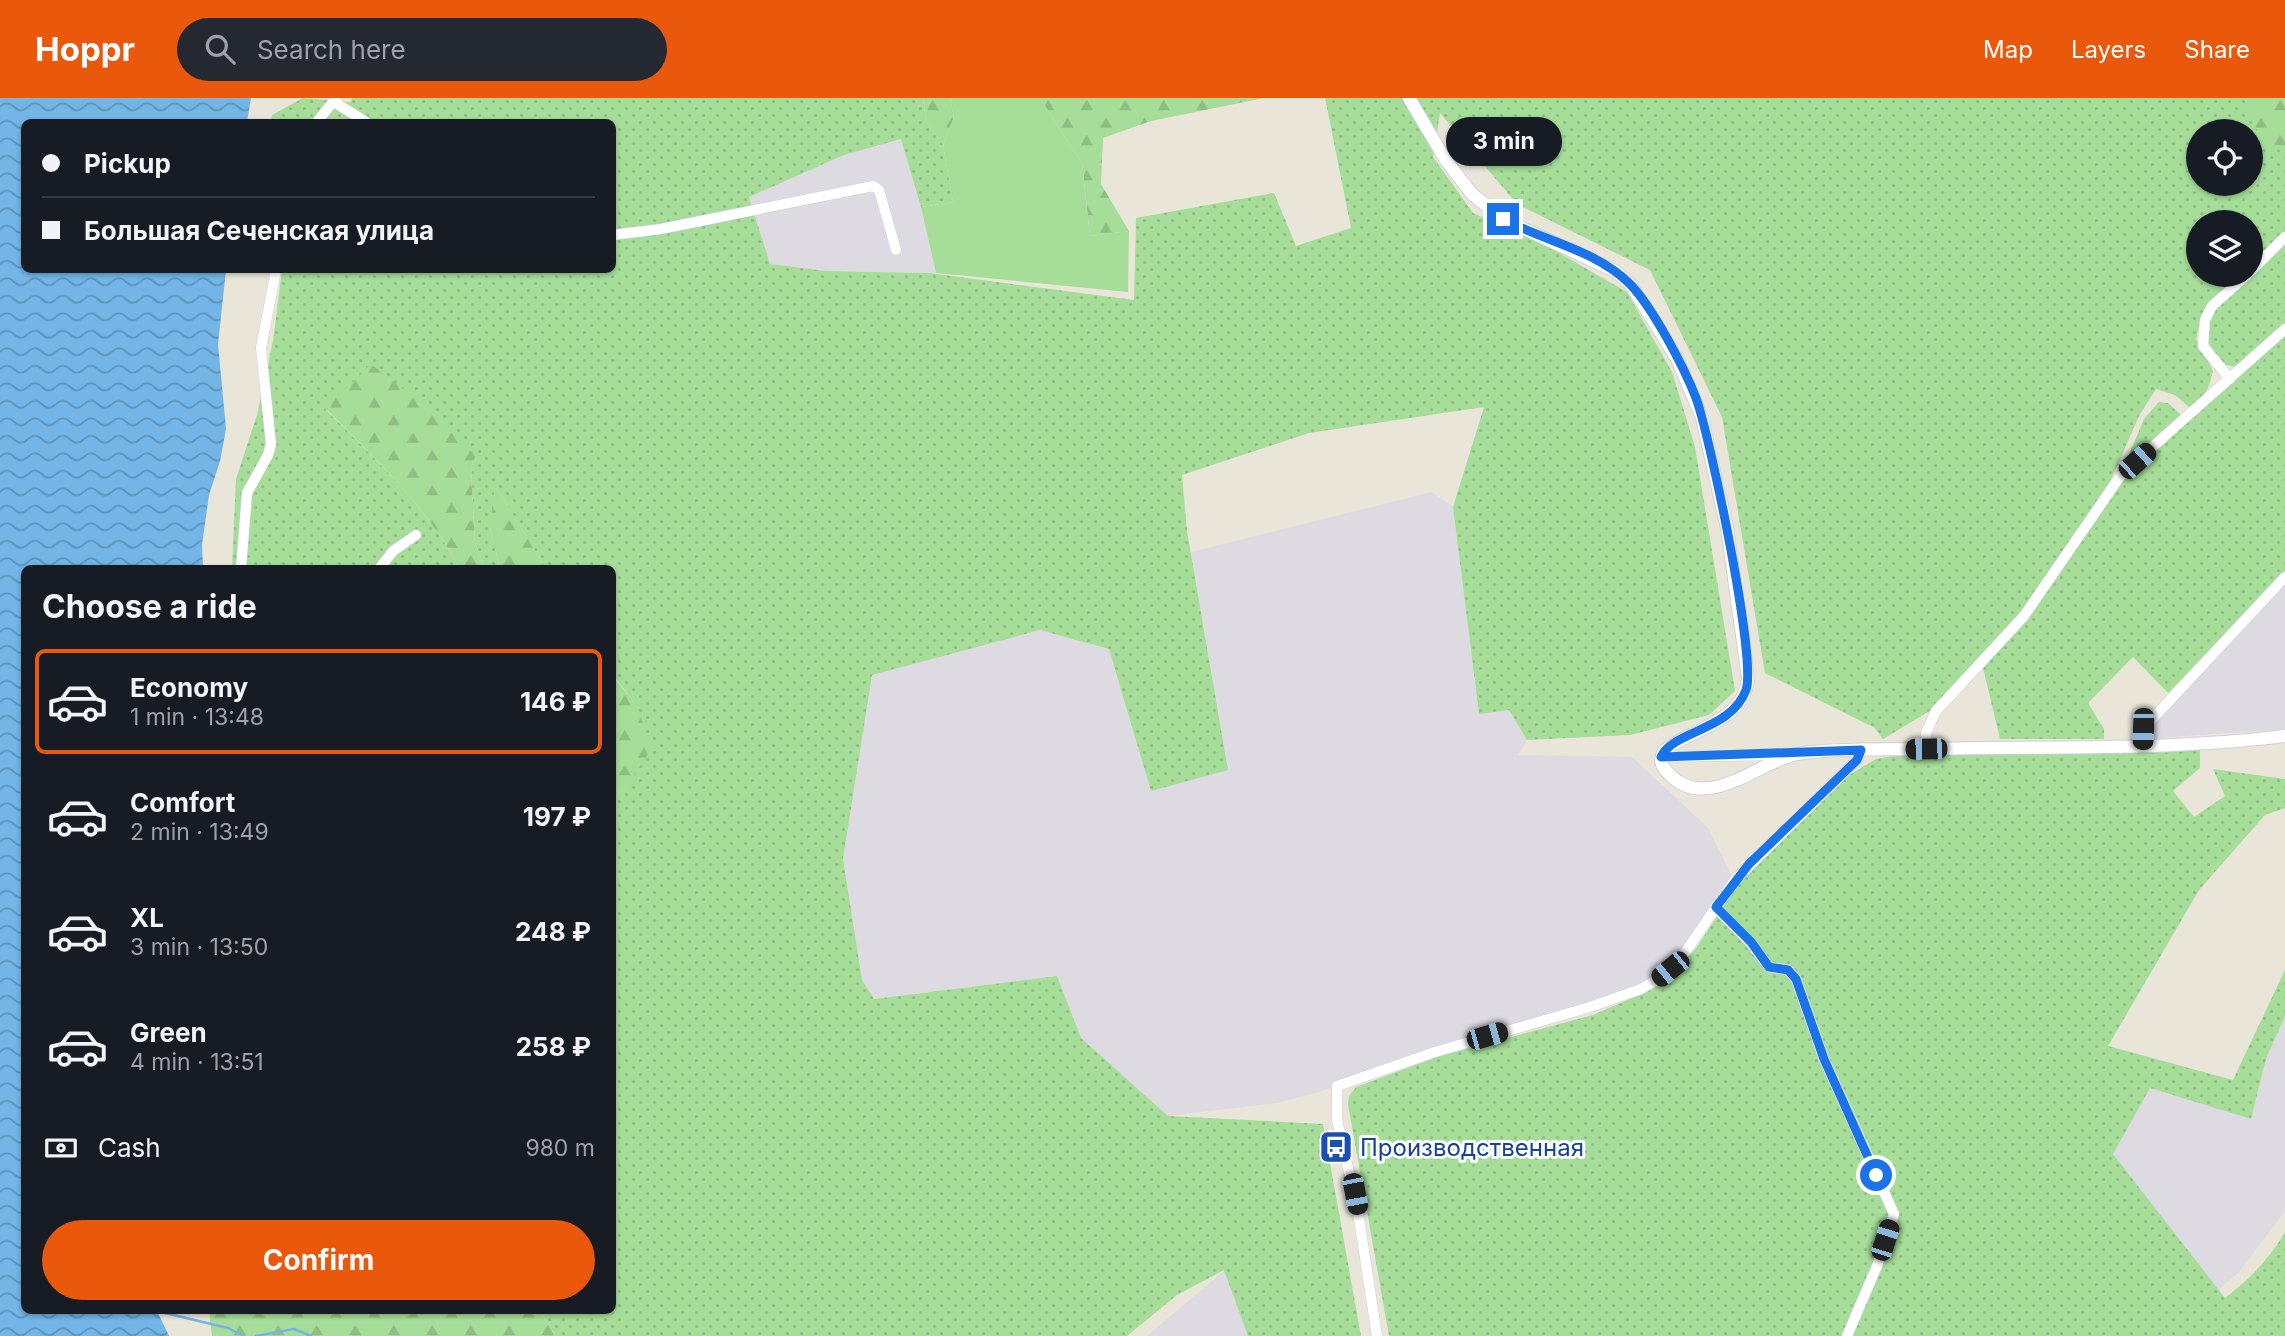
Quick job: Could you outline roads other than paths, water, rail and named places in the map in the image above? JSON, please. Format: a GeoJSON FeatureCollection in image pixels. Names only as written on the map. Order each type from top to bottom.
{"type":"FeatureCollection","features":[{"type":"Feature","properties":{"kind":"street"},"geometry":{"type":"LineString","coordinates":[[1409,98],[1444,159],[1472,194],[1503,219],[1596,260],[1631,285],[1678,359],[1696,398],[1727,528],[1747,687],[1735,707],[1724,717],[1671,745],[1661,757]]}},
{"type":"Feature","properties":{"kind":"street"},"geometry":{"type":"LineString","coordinates":[[319,119],[335,100],[362,119]]}},
{"type":"Feature","properties":{"kind":"street"},"geometry":{"type":"LineString","coordinates":[[616,234],[661,229],[873,186],[878,190],[897,250]]}},
{"type":"Feature","properties":{"kind":"street"},"geometry":{"type":"LineString","coordinates":[[2263,259],[2285,237]]}},
{"type":"Feature","properties":{"kind":"street"},"geometry":{"type":"LineString","coordinates":[[241,565],[247,493],[268,455],[271,444],[261,348],[275,273]]}},
{"type":"Feature","properties":{"kind":"street"},"geometry":{"type":"LineString","coordinates":[[2230,379],[2203,346],[2204,320],[2212,306],[2233,287]]}},
{"type":"Feature","properties":{"kind":"street"},"geometry":{"type":"LineString","coordinates":[[1926,749],[1926,733],[1936,711],[2024,616],[2121,475],[2285,329]]}},
{"type":"Feature","properties":{"kind":"street"},"geometry":{"type":"LineString","coordinates":[[382,565],[393,551],[416,535]]}},
{"type":"Feature","properties":{"kind":"street"},"geometry":{"type":"LineString","coordinates":[[2142,746],[2143,729],[2285,577]]}},
{"type":"Feature","properties":{"kind":"street"},"geometry":{"type":"LineString","coordinates":[[1661,757],[1861,750],[2142,746],[2285,736]]}},
{"type":"Feature","properties":{"kind":"street"},"geometry":{"type":"LineString","coordinates":[[1377,1336],[1358,1212],[1337,1120],[1337,1086],[1435,1052],[1590,1007],[1641,989],[1658,979],[1682,957],[1749,864],[1857,760],[1861,750]]}},
{"type":"Feature","properties":{"kind":"street"},"geometry":{"type":"LineString","coordinates":[[1661,757],[1663,768],[1672,778],[1688,785],[1714,787],[1752,775],[1794,754]]}},
{"type":"Feature","properties":{"kind":"street"},"geometry":{"type":"LineString","coordinates":[[1716,907],[1751,942],[1769,967],[1788,970],[1796,979],[1824,1059],[1894,1214],[1877,1266],[1847,1336]]}},
{"type":"Feature","properties":{"kind":"water"},"geometry":{"type":"Polygon","coordinates":[[[0,98],[251,98],[248,119],[21,119],[21,273],[226,273],[218,344],[226,429],[220,461],[209,495],[202,545],[203,565],[21,565],[21,1314],[158,1314],[169,1336],[0,1336],[0,98]]]}},
{"type":"Feature","properties":{"kind":"waterway"},"geometry":{"type":"LineString","coordinates":[[169,1314],[228,1328],[244,1336]]}},
{"type":"Feature","properties":{"kind":"waterway"},"geometry":{"type":"LineString","coordinates":[[256,1336],[294,1329],[311,1336]]}},
{"type":"Feature","properties":{"kind":"place","name":"Производственная"},"geometry":{"type":"Point","coordinates":[1336,1147]}}]}
